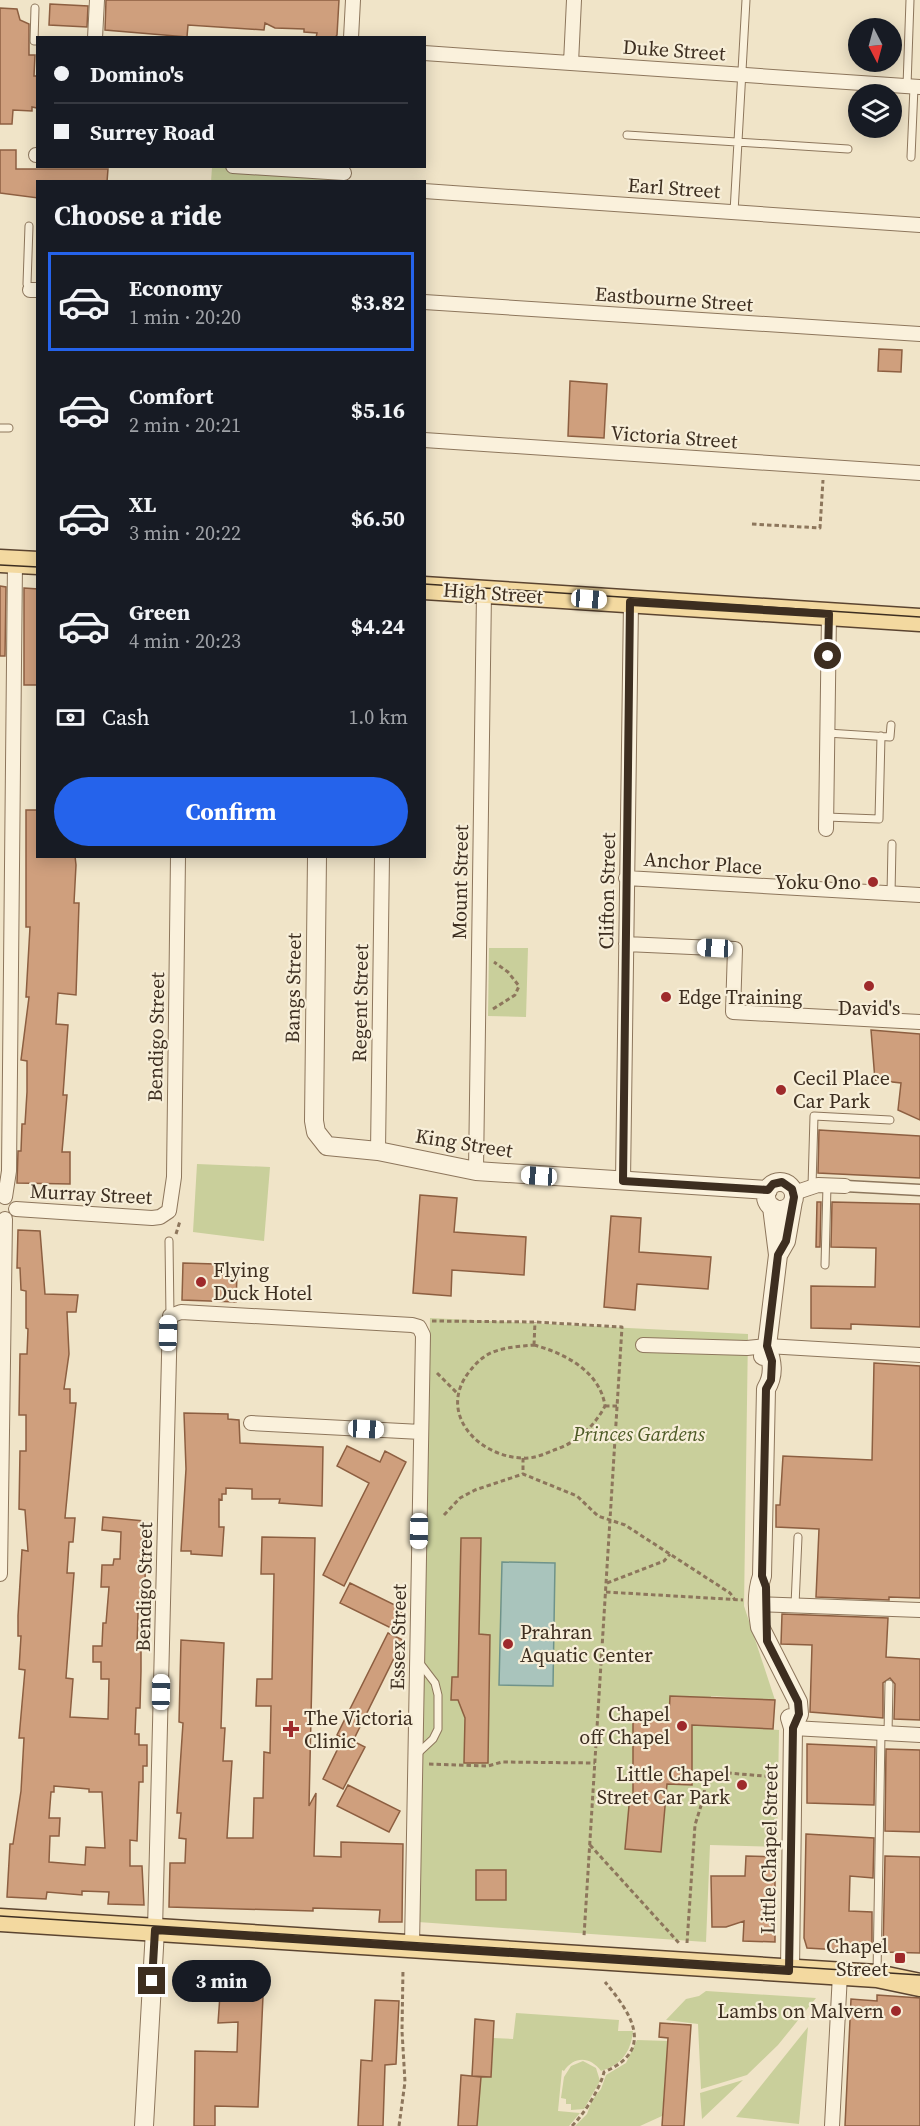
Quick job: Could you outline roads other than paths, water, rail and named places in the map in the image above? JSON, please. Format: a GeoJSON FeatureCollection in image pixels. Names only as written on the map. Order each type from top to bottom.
{"type":"FeatureCollection","features":[{"type":"Feature","properties":{"kind":"main road","name":"High Street"},"geometry":{"type":"LineString","coordinates":[[426,588],[920,620]]}},
{"type":"Feature","properties":{"kind":"main road"},"geometry":{"type":"LineString","coordinates":[[0,1920],[840,1974],[877,1976],[920,1973]]}},
{"type":"Feature","properties":{"kind":"main road"},"geometry":{"type":"LineString","coordinates":[[877,1976],[920,1985]]}},
{"type":"Feature","properties":{"kind":"street"},"geometry":{"type":"LineString","coordinates":[[96,36],[97,0]]}},
{"type":"Feature","properties":{"kind":"street"},"geometry":{"type":"LineString","coordinates":[[351,36],[353,0]]}},
{"type":"Feature","properties":{"kind":"street"},"geometry":{"type":"LineString","coordinates":[[571,63],[574,0]]}},
{"type":"Feature","properties":{"kind":"street","name":"Duke Street"},"geometry":{"type":"LineString","coordinates":[[426,53],[913,87]]}},
{"type":"Feature","properties":{"kind":"street"},"geometry":{"type":"LineString","coordinates":[[261,168],[344,174]]}},
{"type":"Feature","properties":{"kind":"street","name":"Earl Street"},"geometry":{"type":"LineString","coordinates":[[426,191],[920,225]]}},
{"type":"Feature","properties":{"kind":"street","name":"Eastbourne Street"},"geometry":{"type":"LineString","coordinates":[[426,302],[920,334]]}},
{"type":"Feature","properties":{"kind":"street","name":"Victoria Street"},"geometry":{"type":"LineString","coordinates":[[426,440],[920,472]]}},
{"type":"Feature","properties":{"kind":"street"},"geometry":{"type":"LineString","coordinates":[[0,1574],[3,1219],[15,1214],[16,1209],[15,1203],[3,1198],[9,1171],[6,1035],[18,562]]}},
{"type":"Feature","properties":{"kind":"street","name":"Mount Street"},"geometry":{"type":"LineString","coordinates":[[476,1171],[484,592]]}},
{"type":"Feature","properties":{"kind":"street","name":"Clifton Street"},"geometry":{"type":"LineString","coordinates":[[623,1181],[630,602]]}},
{"type":"Feature","properties":{"kind":"street"},"geometry":{"type":"LineString","coordinates":[[826,823],[829,614]]}},
{"type":"Feature","properties":{"kind":"street","name":"Bendigo Street"},"geometry":{"type":"LineString","coordinates":[[164,1215],[171,1208],[174,1177],[178,858]]}},
{"type":"Feature","properties":{"kind":"street","name":"Bangs Street"},"geometry":{"type":"LineString","coordinates":[[314,1121],[317,858]]}},
{"type":"Feature","properties":{"kind":"street","name":"Regent Street"},"geometry":{"type":"LineString","coordinates":[[378,1151],[382,858]]}},
{"type":"Feature","properties":{"kind":"street","name":"Anchor Place"},"geometry":{"type":"LineString","coordinates":[[626,878],[920,895]]}},
{"type":"Feature","properties":{"kind":"street"},"geometry":{"type":"LineString","coordinates":[[626,944],[735,949],[733,1012],[920,1022]]}},
{"type":"Feature","properties":{"kind":"street","name":"King Street"},"geometry":{"type":"LineString","coordinates":[[314,1121],[316,1132],[327,1146],[378,1151],[476,1171],[623,1181],[770,1198],[773,1184],[782,1182],[789,1186],[793,1197]]}},
{"type":"Feature","properties":{"kind":"street"},"geometry":{"type":"LineString","coordinates":[[793,1197],[812,1186],[827,1185],[920,1190]]}},
{"type":"Feature","properties":{"kind":"street","name":"Little Chapel Street"},"geometry":{"type":"LineString","coordinates":[[778,1255],[786,1241],[793,1197]]}},
{"type":"Feature","properties":{"kind":"street","name":"Little Chapel Street"},"geometry":{"type":"LineString","coordinates":[[770,1198],[778,1255],[767,1346],[761,1360],[761,1380],[766,1389],[762,1576],[758,1587],[758,1603],[760,1627],[798,1702],[799,1714],[793,1728],[789,1971]]}},
{"type":"Feature","properties":{"kind":"street","name":"Murray Street"},"geometry":{"type":"LineString","coordinates":[[16,1209],[152,1218],[164,1215]]}},
{"type":"Feature","properties":{"kind":"street","name":"Essex Street"},"geometry":{"type":"LineString","coordinates":[[170,1316],[181,1312],[412,1325],[421,1329],[417,1660],[420,1760],[412,1946]]}},
{"type":"Feature","properties":{"kind":"street","name":"Bendigo Street"},"geometry":{"type":"LineString","coordinates":[[155,1930],[170,1316]]}},
{"type":"Feature","properties":{"kind":"street"},"geometry":{"type":"LineString","coordinates":[[643,1345],[767,1346],[920,1354]]}},
{"type":"Feature","properties":{"kind":"street"},"geometry":{"type":"LineString","coordinates":[[251,1423],[421,1432]]}},
{"type":"Feature","properties":{"kind":"street"},"geometry":{"type":"LineString","coordinates":[[758,1603],[920,1610]]}},
{"type":"Feature","properties":{"kind":"street"},"geometry":{"type":"LineString","coordinates":[[793,1728],[920,1735]]}},
{"type":"Feature","properties":{"kind":"street"},"geometry":{"type":"LineString","coordinates":[[144,2126],[155,1930]]}},
{"type":"Feature","properties":{"kind":"street"},"geometry":{"type":"LineString","coordinates":[[832,2126],[840,1974]]}},
{"type":"Feature","properties":{"kind":"lane"},"geometry":{"type":"LineString","coordinates":[[734,212],[746,0]]}},
{"type":"Feature","properties":{"kind":"lane"},"geometry":{"type":"LineString","coordinates":[[910,0],[913,87],[911,157]]}},
{"type":"Feature","properties":{"kind":"lane"},"geometry":{"type":"LineString","coordinates":[[35,8],[34,41],[36,41]]}},
{"type":"Feature","properties":{"kind":"lane"},"geometry":{"type":"LineString","coordinates":[[627,135],[848,149]]}},
{"type":"Feature","properties":{"kind":"lane"},"geometry":{"type":"LineString","coordinates":[[29,226],[27,284],[34,290]]}},
{"type":"Feature","properties":{"kind":"lane"},"geometry":{"type":"LineString","coordinates":[[0,428],[9,428]]}},
{"type":"Feature","properties":{"kind":"lane"},"geometry":{"type":"LineString","coordinates":[[827,733],[890,737],[891,725]]}},
{"type":"Feature","properties":{"kind":"lane"},"geometry":{"type":"LineString","coordinates":[[826,823],[879,819],[881,736]]}},
{"type":"Feature","properties":{"kind":"lane"},"geometry":{"type":"LineString","coordinates":[[891,894],[892,844]]}},
{"type":"Feature","properties":{"kind":"lane"},"geometry":{"type":"LineString","coordinates":[[812,1186],[814,1116],[890,1120]]}},
{"type":"Feature","properties":{"kind":"lane"},"geometry":{"type":"LineString","coordinates":[[825,1265],[827,1185]]}},
{"type":"Feature","properties":{"kind":"lane"},"geometry":{"type":"LineString","coordinates":[[169,1241],[170,1316]]}},
{"type":"Feature","properties":{"kind":"lane"},"geometry":{"type":"LineString","coordinates":[[795,1605],[798,1537]]}},
{"type":"Feature","properties":{"kind":"lane"},"geometry":{"type":"LineString","coordinates":[[417,1660],[435,1683],[438,1695],[438,1729],[420,1760]]}},
{"type":"Feature","properties":{"kind":"lane"},"geometry":{"type":"LineString","coordinates":[[877,1976],[884,1733],[889,1684]]}},
{"type":"Feature","properties":{"kind":"water"},"geometry":{"type":"Polygon","coordinates":[[[502,1562],[555,1563],[553,1686],[499,1685],[502,1562]]]}},
{"type":"Feature","properties":{"kind":"tram line"},"geometry":{"type":"LineString","coordinates":[[0,565],[36,567]]}},
{"type":"Feature","properties":{"kind":"tram line"},"geometry":{"type":"LineString","coordinates":[[426,584],[920,617]]}},
{"type":"Feature","properties":{"kind":"tram line"},"geometry":{"type":"LineString","coordinates":[[0,1916],[920,1975]]}},
{"type":"Feature","properties":{"kind":"place","name":"Yoku Ono"},"geometry":{"type":"Point","coordinates":[873,882]}},
{"type":"Feature","properties":{"kind":"place","name":"David's"},"geometry":{"type":"Point","coordinates":[869,986]}},
{"type":"Feature","properties":{"kind":"place","name":"Edge Training"},"geometry":{"type":"Point","coordinates":[666,997]}},
{"type":"Feature","properties":{"kind":"place","name":"Cecil Place Car Park"},"geometry":{"type":"Point","coordinates":[781,1090]}},
{"type":"Feature","properties":{"kind":"place","name":"Flying Duck Hotel"},"geometry":{"type":"Point","coordinates":[201,1282]}},
{"type":"Feature","properties":{"kind":"place","name":"Prahran Aquatic Center"},"geometry":{"type":"Point","coordinates":[508,1644]}},
{"type":"Feature","properties":{"kind":"place","name":"Chapel off Chapel"},"geometry":{"type":"Point","coordinates":[682,1726]}},
{"type":"Feature","properties":{"kind":"place","name":"The Victoria Clinic"},"geometry":{"type":"Point","coordinates":[291,1729]}},
{"type":"Feature","properties":{"kind":"place","name":"Little Chapel Street Car Park"},"geometry":{"type":"Point","coordinates":[742,1785]}},
{"type":"Feature","properties":{"kind":"place","name":"Chapel Street"},"geometry":{"type":"Point","coordinates":[900,1958]}},
{"type":"Feature","properties":{"kind":"place","name":"Lambs on Malvern"},"geometry":{"type":"Point","coordinates":[896,2011]}},
{"type":"Feature","properties":{"kind":"park label","name":"Princes Gardens"},"geometry":{"type":"Point","coordinates":[639,1434]}}]}
